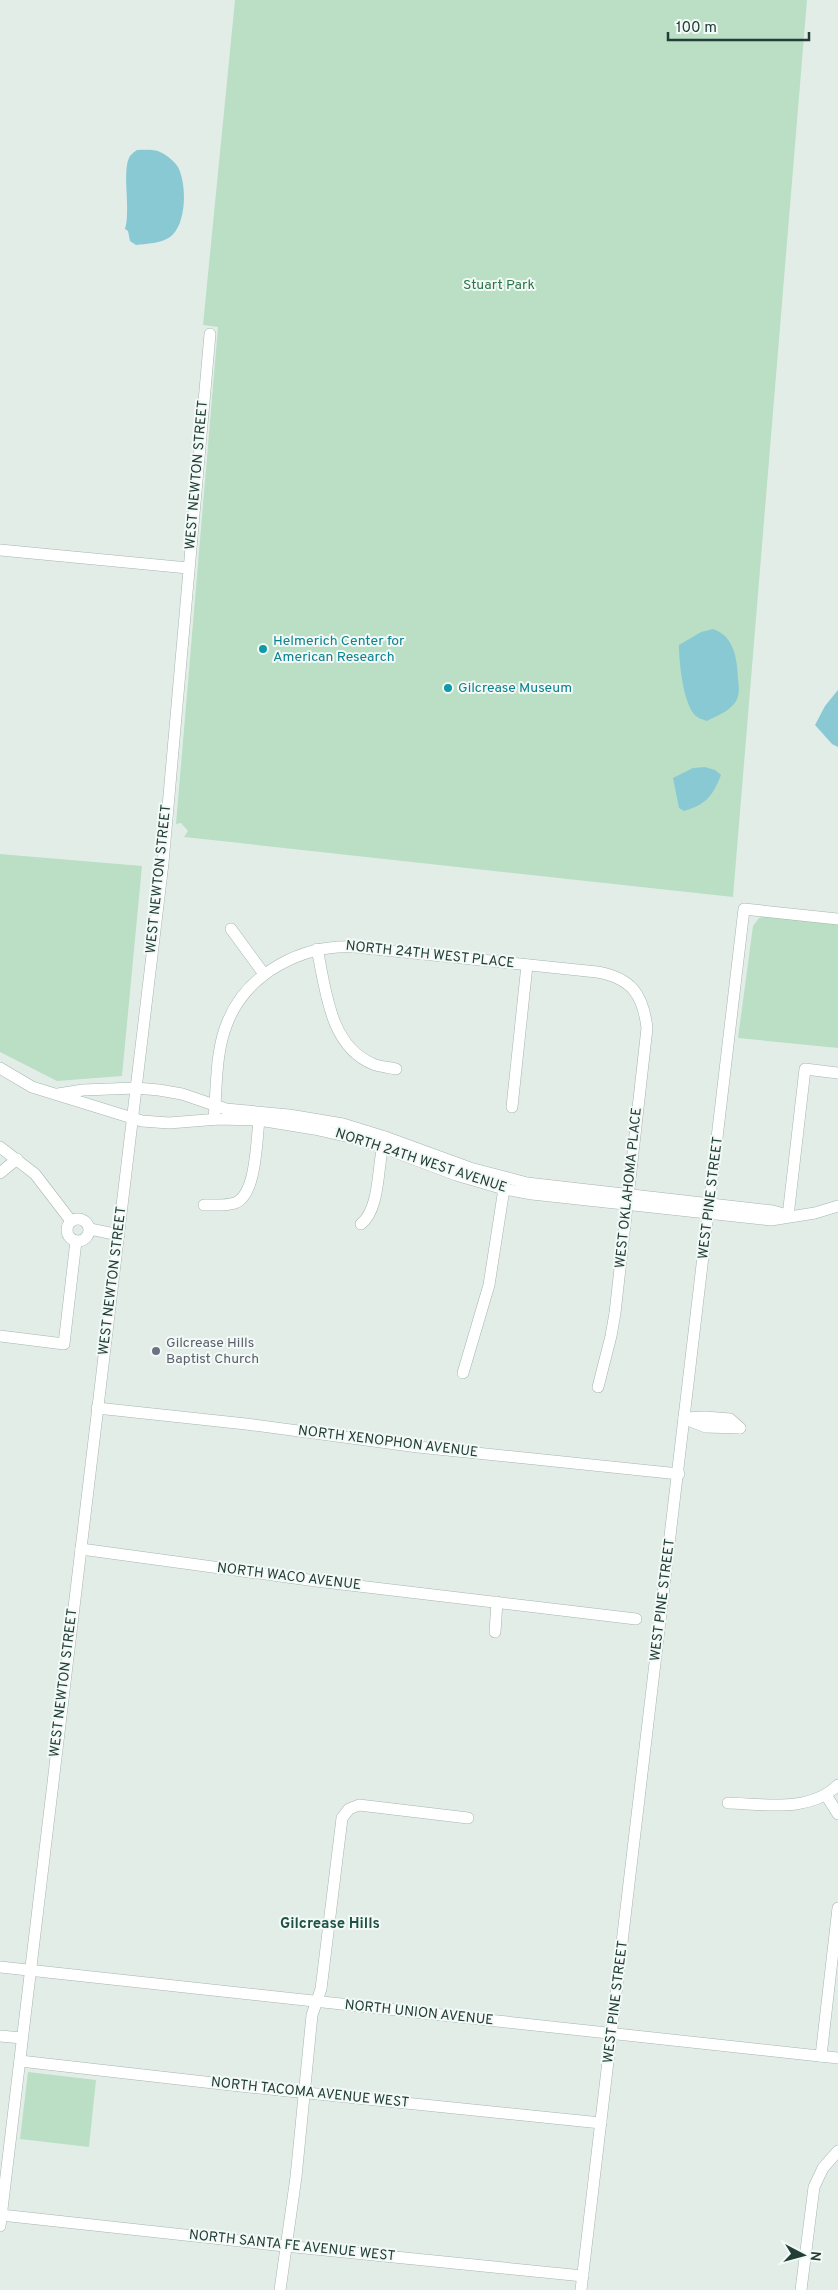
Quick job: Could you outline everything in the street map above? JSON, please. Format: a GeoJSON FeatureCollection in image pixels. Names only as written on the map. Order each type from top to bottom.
{"type":"FeatureCollection","features":[{"type":"Feature","properties":{"kind":"street","name":"WEST NEWTON STREET"},"geometry":{"type":"LineString","coordinates":[[1,2220],[4,2163],[20,2061],[164,845],[210,334]]}},
{"type":"Feature","properties":{"kind":"street"},"geometry":{"type":"LineString","coordinates":[[0,550],[188,568]]}},
{"type":"Feature","properties":{"kind":"street","name":"WEST PINE STREET"},"geometry":{"type":"LineString","coordinates":[[581,2290],[744,909],[838,919]]}},
{"type":"Feature","properties":{"kind":"street"},"geometry":{"type":"LineString","coordinates":[[231,929],[264,974]]}},
{"type":"Feature","properties":{"kind":"street","name":"NORTH 24TH WEST PLACE"},"geometry":{"type":"LineString","coordinates":[[214,1119],[220,1050],[228,1021],[242,996],[264,974],[285,962],[317,949],[335,946],[355,947],[608,974],[628,984],[635,990]]}},
{"type":"Feature","properties":{"kind":"street"},"geometry":{"type":"LineString","coordinates":[[317,949],[331,1012],[344,1041],[350,1048],[373,1064],[396,1069]]}},
{"type":"Feature","properties":{"kind":"street"},"geometry":{"type":"LineString","coordinates":[[512,1107],[527,966]]}},
{"type":"Feature","properties":{"kind":"street","name":"WEST OKLAHOMA PLACE"},"geometry":{"type":"LineString","coordinates":[[598,1387],[611,1336],[647,1028],[645,1010],[635,990]]}},
{"type":"Feature","properties":{"kind":"street","name":"NORTH 24TH WEST AVENUE"},"geometry":{"type":"LineString","coordinates":[[0,1068],[32,1088],[132,1118],[153,1122],[169,1123],[260,1116],[326,1120],[384,1142],[470,1168],[505,1184],[552,1187],[628,1200],[709,1209],[773,1211],[788,1216],[815,1213],[838,1206]]}},
{"type":"Feature","properties":{"kind":"street"},"geometry":{"type":"LineString","coordinates":[[788,1216],[805,1069],[838,1073]]}},
{"type":"Feature","properties":{"kind":"street","name":"NORTH 24TH WEST AVENUE"},"geometry":{"type":"LineString","coordinates":[[57,1094],[83,1090],[136,1088],[182,1094],[215,1106],[260,1116]]}},
{"type":"Feature","properties":{"kind":"street"},"geometry":{"type":"LineString","coordinates":[[204,1205],[234,1204],[248,1193],[260,1116]]}},
{"type":"Feature","properties":{"kind":"street"},"geometry":{"type":"LineString","coordinates":[[361,1224],[367,1219],[373,1206],[384,1142]]}},
{"type":"Feature","properties":{"kind":"street"},"geometry":{"type":"LineString","coordinates":[[0,1147],[35,1174],[72,1221]]}},
{"type":"Feature","properties":{"kind":"street"},"geometry":{"type":"LineString","coordinates":[[0,1173],[17,1159]]}},
{"type":"Feature","properties":{"kind":"street"},"geometry":{"type":"LineString","coordinates":[[463,1373],[489,1285],[505,1184]]}},
{"type":"Feature","properties":{"kind":"street"},"geometry":{"type":"LineString","coordinates":[[72,1221],[82,1220],[86,1222],[90,1229],[119,1235]]}},
{"type":"Feature","properties":{"kind":"street"},"geometry":{"type":"LineString","coordinates":[[72,1221],[67,1232],[70,1238],[76,1241],[87,1237],[90,1229]]}},
{"type":"Feature","properties":{"kind":"street"},"geometry":{"type":"LineString","coordinates":[[0,1336],[64,1344],[76,1241]]}},
{"type":"Feature","properties":{"kind":"street","name":"NORTH XENOPHON AVENUE"},"geometry":{"type":"LineString","coordinates":[[97,1408],[246,1424],[418,1448],[678,1474]]}},
{"type":"Feature","properties":{"kind":"street","name":"NORTH WACO AVENUE"},"geometry":{"type":"LineString","coordinates":[[81,1548],[316,1581],[636,1619]]}},
{"type":"Feature","properties":{"kind":"street"},"geometry":{"type":"LineString","coordinates":[[495,1632],[498,1602]]}},
{"type":"Feature","properties":{"kind":"street"},"geometry":{"type":"LineString","coordinates":[[728,1803],[798,1804],[816,1800],[826,1795],[838,1785]]}},
{"type":"Feature","properties":{"kind":"street"},"geometry":{"type":"LineString","coordinates":[[826,1795],[838,1814]]}},
{"type":"Feature","properties":{"kind":"street"},"geometry":{"type":"LineString","coordinates":[[280,2290],[296,2177],[312,2015],[321,1989],[326,1959],[342,1818],[349,1809],[359,1805],[468,1818]]}},
{"type":"Feature","properties":{"kind":"street"},"geometry":{"type":"LineString","coordinates":[[820,2056],[838,1908]]}},
{"type":"Feature","properties":{"kind":"street","name":"NORTH UNION AVENUE"},"geometry":{"type":"LineString","coordinates":[[0,1967],[317,2003],[838,2058]]}},
{"type":"Feature","properties":{"kind":"street"},"geometry":{"type":"LineString","coordinates":[[0,2036],[22,2038]]}},
{"type":"Feature","properties":{"kind":"street","name":"NORTH TACOMA AVENUE WEST"},"geometry":{"type":"LineString","coordinates":[[20,2061],[240,2086],[601,2123]]}},
{"type":"Feature","properties":{"kind":"street"},"geometry":{"type":"LineString","coordinates":[[801,2290],[814,2187],[822,2168],[838,2152]]}},
{"type":"Feature","properties":{"kind":"street","name":"NORTH SANTA FE AVENUE WEST"},"geometry":{"type":"LineString","coordinates":[[1,2220],[583,2276]]}},
{"type":"Feature","properties":{"kind":"green space","name":"Stuart Park"},"geometry":{"type":"Polygon","coordinates":[[[235,0],[807,0],[733,897],[184,837],[188,831],[181,823],[176,824],[218,327],[203,325],[235,0]]]}},
{"type":"Feature","properties":{"kind":"green space"},"geometry":{"type":"Polygon","coordinates":[[[0,854],[142,866],[122,1076],[57,1081],[0,1052],[0,854]]]}},
{"type":"Feature","properties":{"kind":"green space"},"geometry":{"type":"Polygon","coordinates":[[[769,915],[838,923],[838,1048],[738,1038],[753,926],[759,918],[769,915]]]}},
{"type":"Feature","properties":{"kind":"green space"},"geometry":{"type":"Polygon","coordinates":[[[28,2072],[96,2080],[89,2147],[20,2139],[28,2072]]]}},
{"type":"Feature","properties":{"kind":"water"},"geometry":{"type":"Polygon","coordinates":[[[137,150],[158,151],[172,160],[181,174],[184,204],[180,223],[170,237],[163,241],[136,245],[130,241],[128,231],[125,229],[127,221],[127,165],[130,156],[137,150]]]}},
{"type":"Feature","properties":{"kind":"water"},"geometry":{"type":"Polygon","coordinates":[[[713,629],[726,637],[733,649],[737,663],[739,693],[731,707],[707,721],[693,713],[687,699],[681,671],[679,645],[701,632],[713,629]]]}},
{"type":"Feature","properties":{"kind":"water"},"geometry":{"type":"Polygon","coordinates":[[[838,690],[838,747],[832,744],[815,725],[825,706],[838,690]]]}},
{"type":"Feature","properties":{"kind":"water"},"geometry":{"type":"Polygon","coordinates":[[[705,767],[715,770],[721,775],[718,782],[703,803],[684,811],[679,808],[673,778],[693,768],[705,767]]]}},
{"type":"Feature","properties":{"kind":"place","name":"Helmerich Center for American Research"},"geometry":{"type":"Point","coordinates":[263,649]}},
{"type":"Feature","properties":{"kind":"place","name":"Gilcrease Museum"},"geometry":{"type":"Point","coordinates":[448,688]}},
{"type":"Feature","properties":{"kind":"place","name":"Gilcrease Hills Baptist Church"},"geometry":{"type":"Point","coordinates":[156,1351]}},
{"type":"Feature","properties":{"kind":"district","name":"Gilcrease Hills"},"geometry":{"type":"Point","coordinates":[330,1924]}}]}
